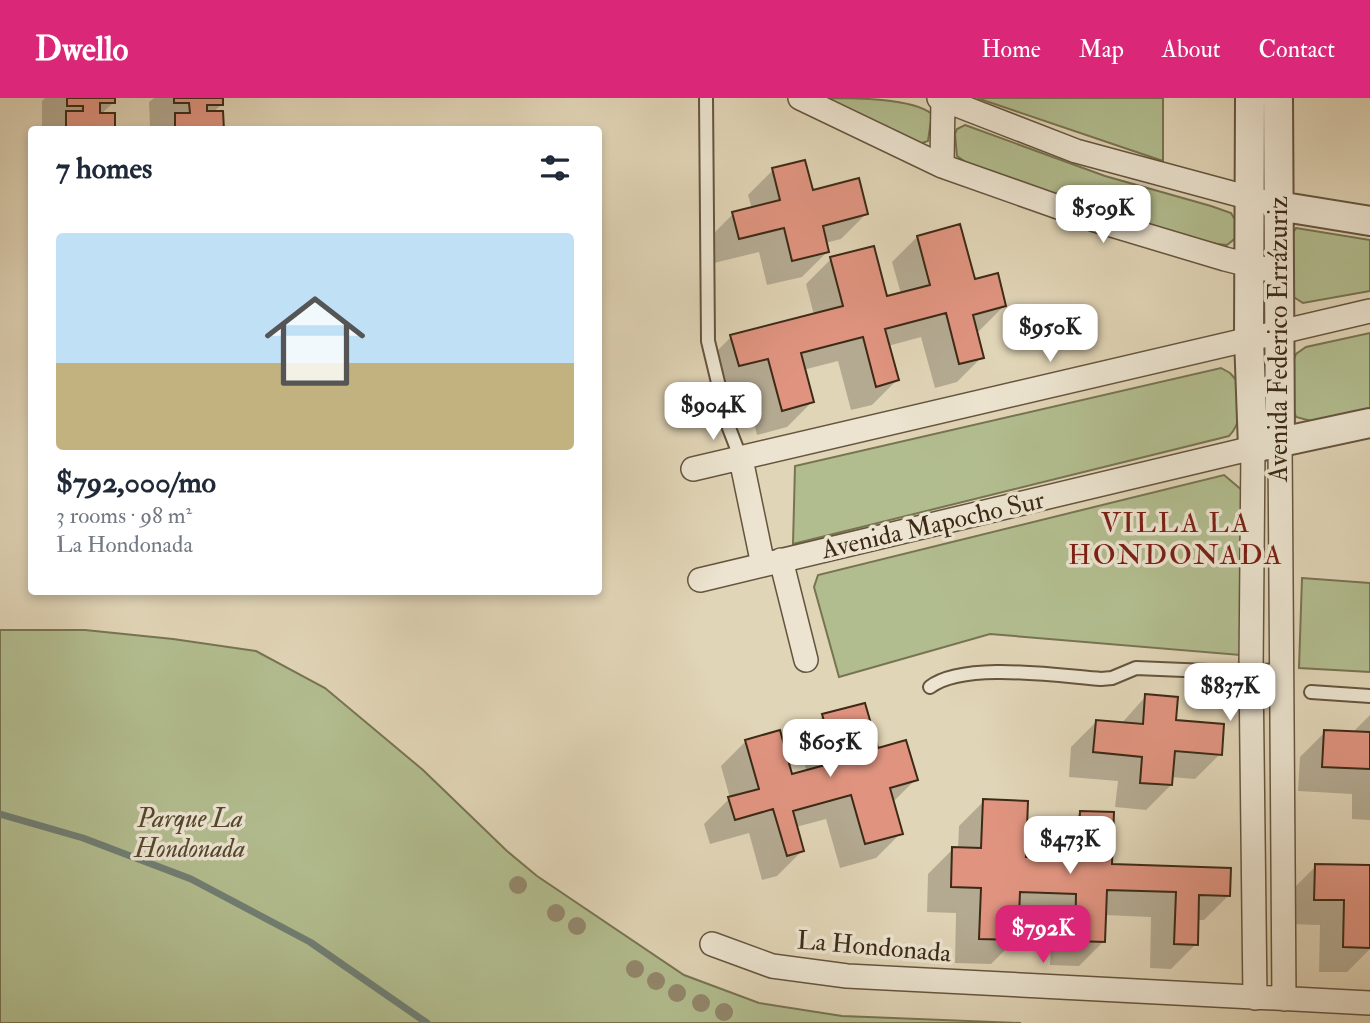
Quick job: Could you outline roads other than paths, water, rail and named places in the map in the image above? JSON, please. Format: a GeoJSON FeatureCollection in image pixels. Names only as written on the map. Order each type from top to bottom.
{"type":"FeatureCollection","features":[{"type":"Feature","properties":{"kind":"street"},"geometry":{"type":"LineString","coordinates":[[800,98],[942,166],[1095,220],[1250,266],[1278,271]]}},
{"type":"Feature","properties":{"kind":"street","name":"Avenida Federico Errázuriz"},"geometry":{"type":"LineString","coordinates":[[1250,98],[1250,338],[1266,446],[1282,670],[1284,999]]}},
{"type":"Feature","properties":{"kind":"street","name":"Avenida Federico Errázuriz"},"geometry":{"type":"LineString","coordinates":[[1255,998],[1251,670],[1266,446],[1278,333],[1278,98]]}},
{"type":"Feature","properties":{"kind":"street"},"geometry":{"type":"LineString","coordinates":[[942,166],[942,99],[1076,151],[1278,206],[1370,221]]}},
{"type":"Feature","properties":{"kind":"street"},"geometry":{"type":"LineString","coordinates":[[693,469],[1370,310]]}},
{"type":"Feature","properties":{"kind":"street","name":"Avenida Mapocho Sur"},"geometry":{"type":"LineString","coordinates":[[701,580],[1370,423]]}},
{"type":"Feature","properties":{"kind":"street"},"geometry":{"type":"LineString","coordinates":[[741,459],[772,563],[806,660]]}},
{"type":"Feature","properties":{"kind":"street","name":"La Hondonada"},"geometry":{"type":"LineString","coordinates":[[712,944],[772,966],[847,976],[1370,1003]]}},
{"type":"Feature","properties":{"kind":"lane"},"geometry":{"type":"LineString","coordinates":[[706,98],[708,341],[729,428],[741,459]]}},
{"type":"Feature","properties":{"kind":"lane"},"geometry":{"type":"LineString","coordinates":[[930,687],[936,682],[984,671],[1101,679],[1112,678],[1136,668],[1232,672],[1282,670]]}},
{"type":"Feature","properties":{"kind":"lane"},"geometry":{"type":"LineString","coordinates":[[1311,692],[1370,696]]}},
{"type":"Feature","properties":{"kind":"waterway"},"geometry":{"type":"LineString","coordinates":[[0,814],[83,838],[191,879],[310,942],[427,1023]]}},
{"type":"Feature","properties":{"kind":"district","name":"VILLA LA HONDONADA"},"geometry":{"type":"Point","coordinates":[1176,539]}},
{"type":"Feature","properties":{"kind":"park label","name":"Parque La Hondonada"},"geometry":{"type":"Point","coordinates":[190,834]}}]}
